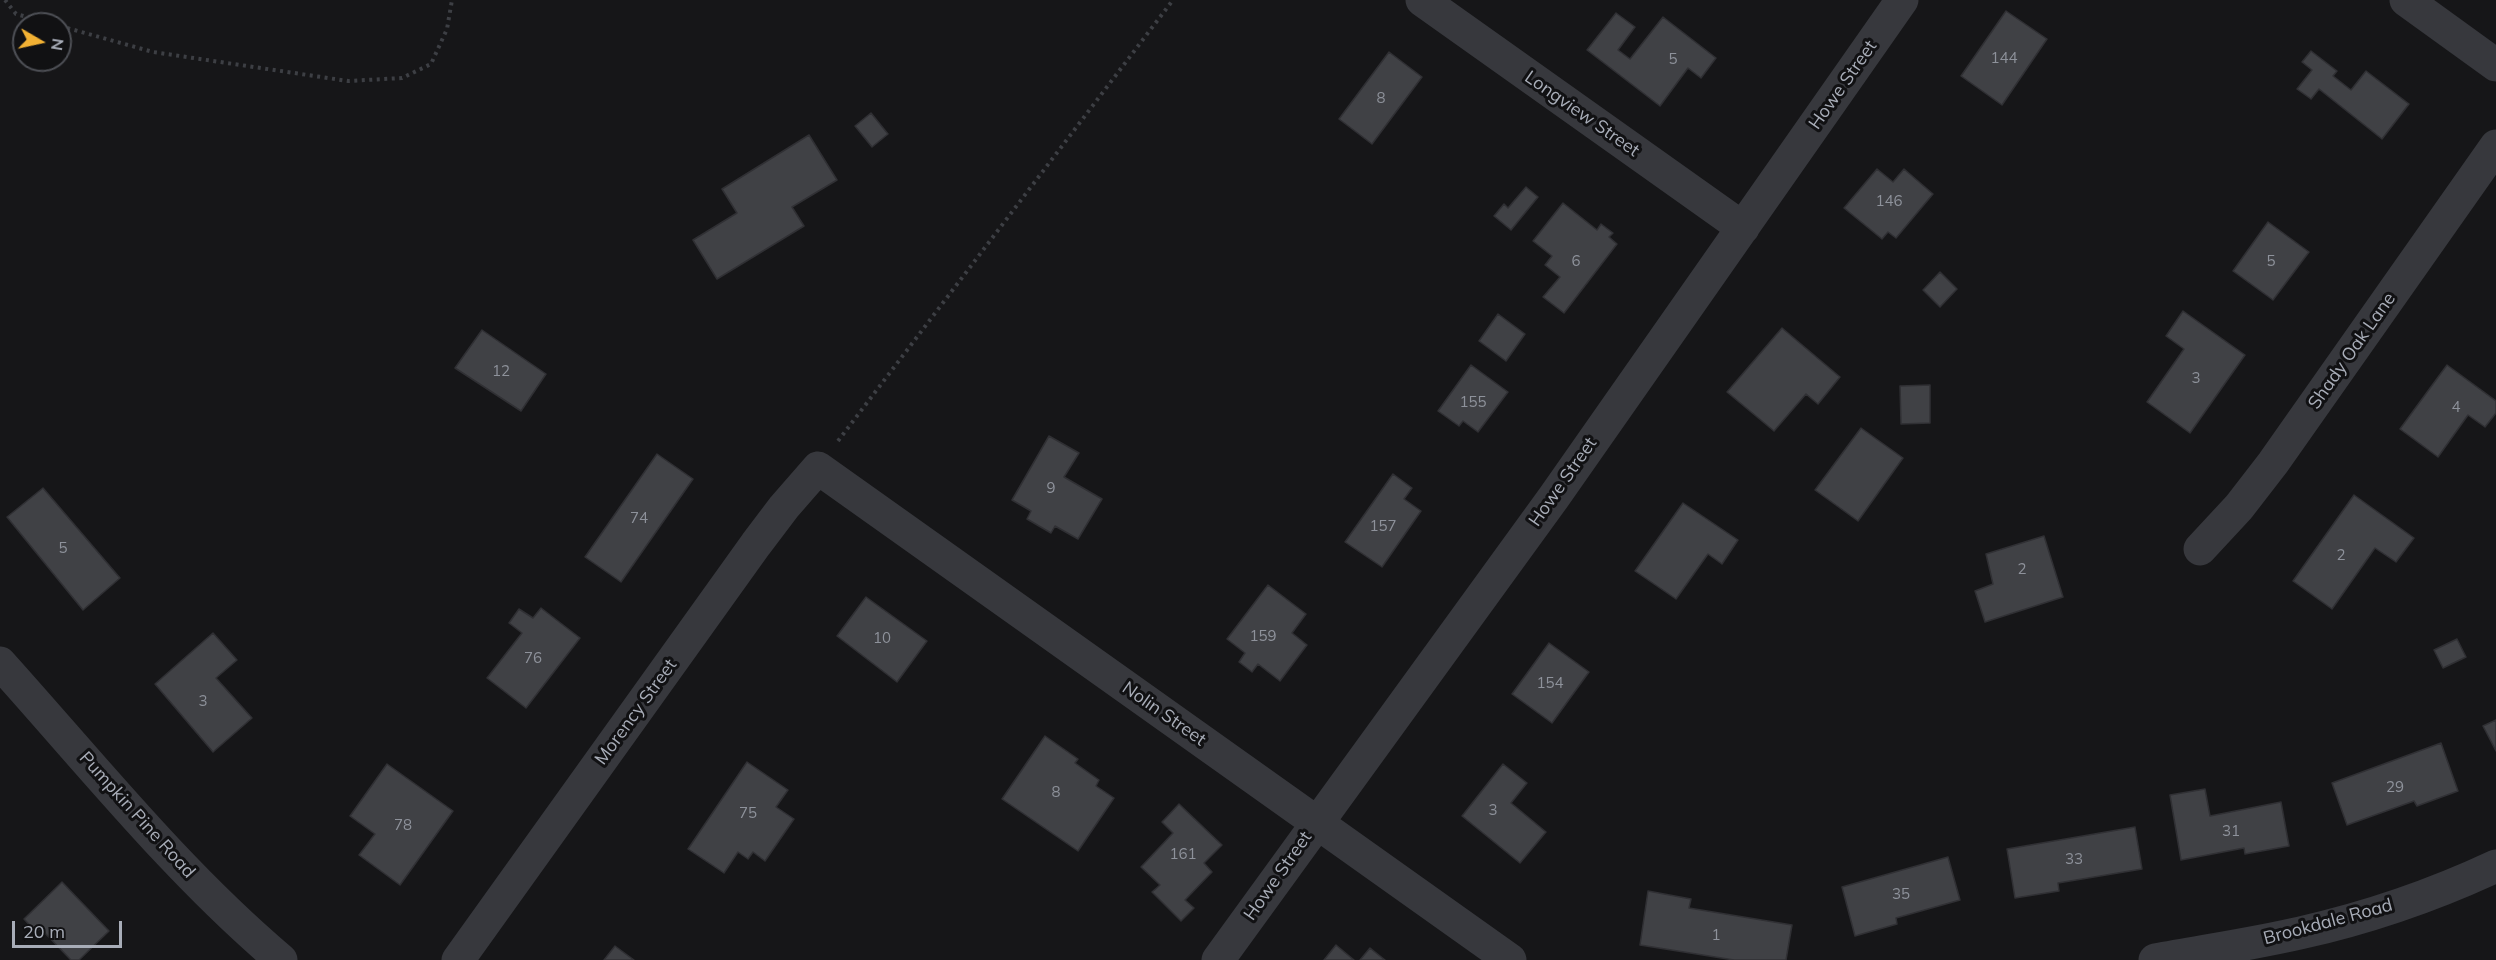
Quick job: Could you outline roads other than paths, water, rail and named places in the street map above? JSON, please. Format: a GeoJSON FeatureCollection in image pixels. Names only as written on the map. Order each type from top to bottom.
{"type":"FeatureCollection","features":[{"type":"Feature","properties":{"kind":"street","name":"Longview Street"},"geometry":{"type":"LineString","coordinates":[[1422,0],[1743,228]]}},
{"type":"Feature","properties":{"kind":"street","name":"Howe Street"},"geometry":{"type":"LineString","coordinates":[[1218,960],[1554,497],[1902,0]]}},
{"type":"Feature","properties":{"kind":"street"},"geometry":{"type":"LineString","coordinates":[[2406,0],[2496,64]]}},
{"type":"Feature","properties":{"kind":"street","name":"Shady Oak Lane"},"geometry":{"type":"LineString","coordinates":[[2200,549],[2239,507],[2273,462],[2496,146]]}},
{"type":"Feature","properties":{"kind":"street","name":"Nolin Street"},"geometry":{"type":"LineString","coordinates":[[818,468],[1510,960]]}},
{"type":"Feature","properties":{"kind":"street","name":"Morency Street"},"geometry":{"type":"LineString","coordinates":[[458,960],[763,535],[818,468]]}},
{"type":"Feature","properties":{"kind":"street","name":"Pumpkin Pine Road"},"geometry":{"type":"LineString","coordinates":[[0,663],[187,872],[239,924],[281,960]]}},
{"type":"Feature","properties":{"kind":"street","name":"Brookdale Road"},"geometry":{"type":"LineString","coordinates":[[2155,960],[2301,933],[2427,894],[2496,866]]}}]}
